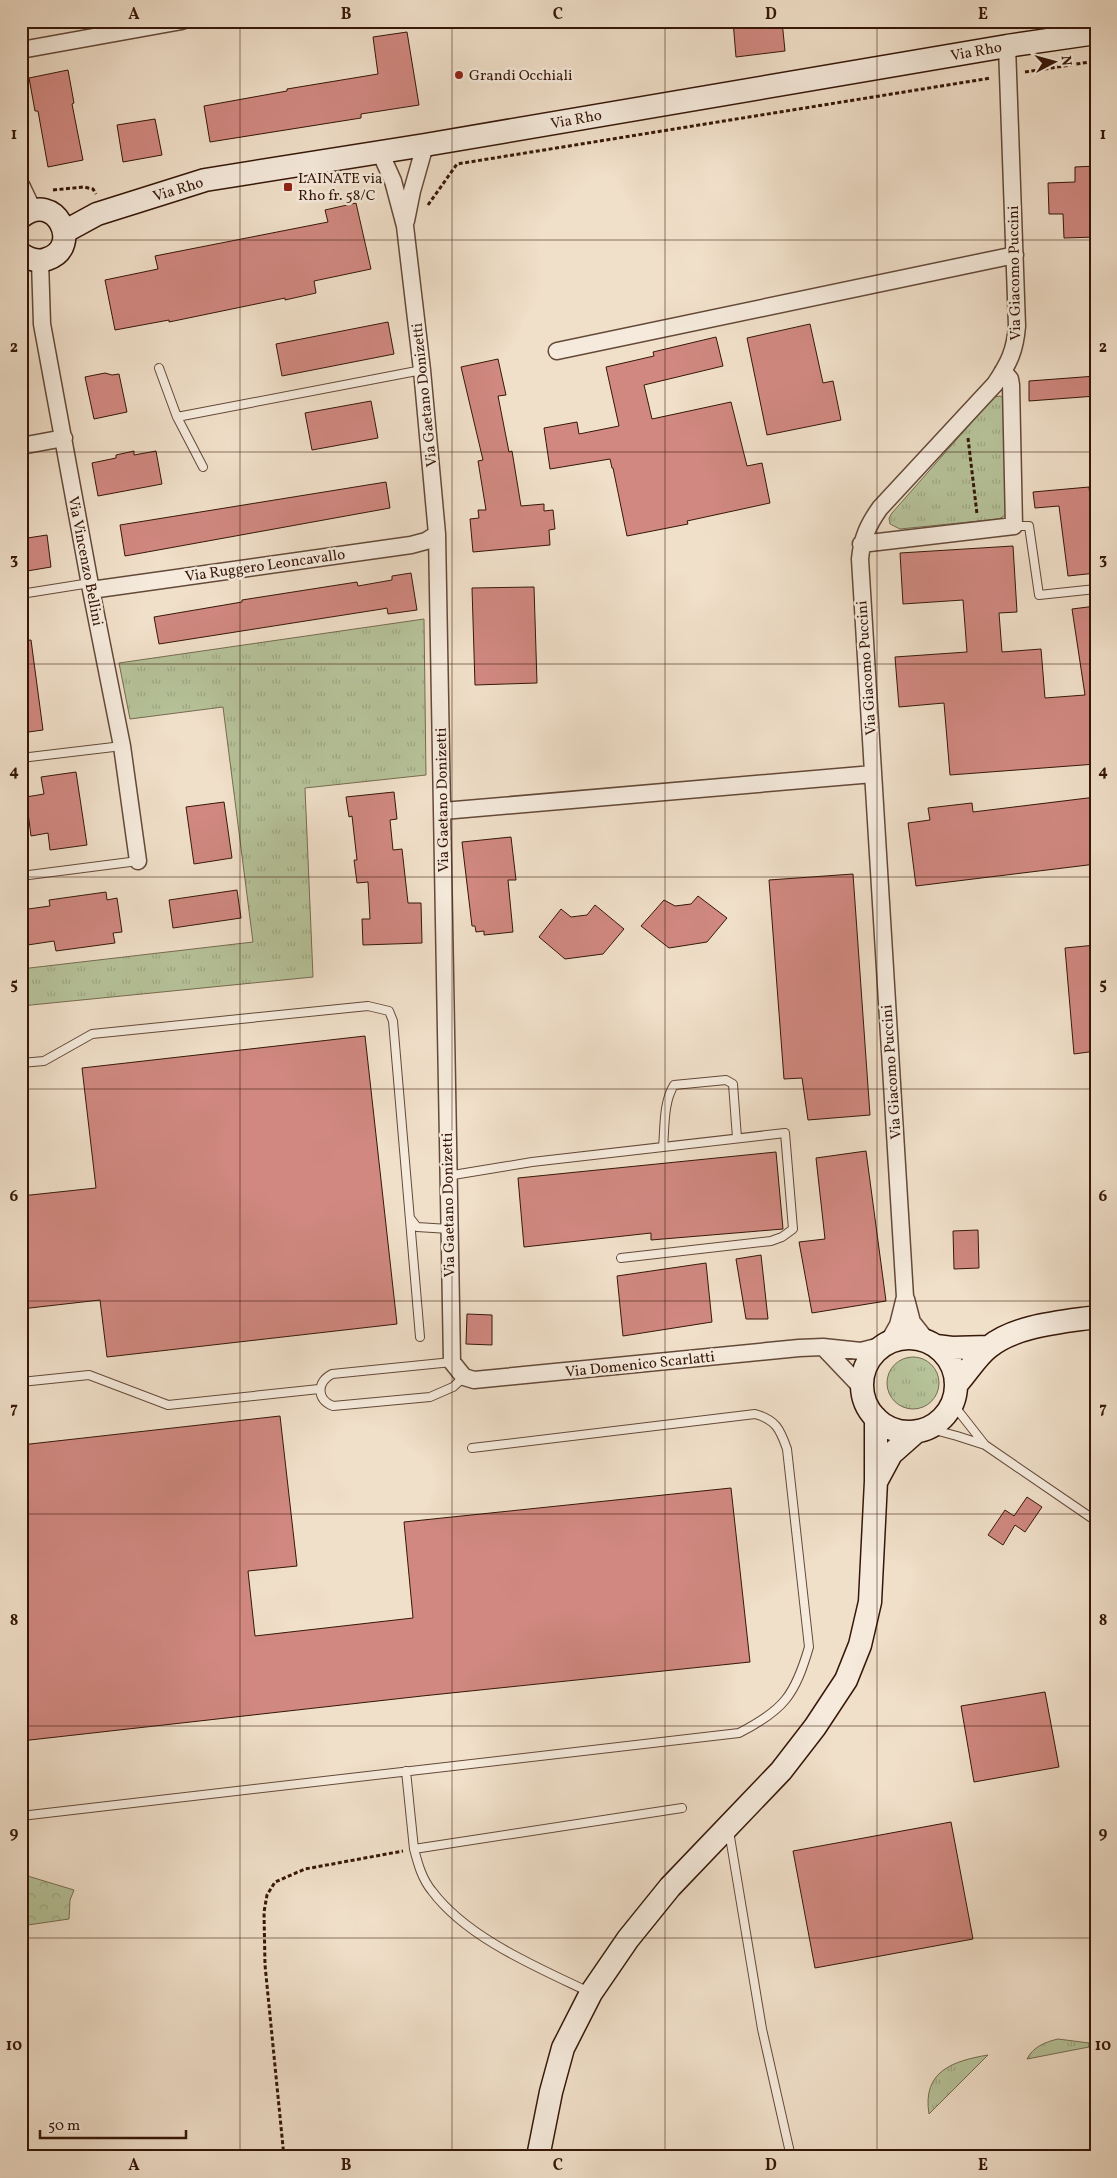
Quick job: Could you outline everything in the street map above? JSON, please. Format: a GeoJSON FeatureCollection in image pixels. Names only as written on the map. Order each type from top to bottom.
{"type":"FeatureCollection","features":[{"type":"Feature","properties":{"kind":"main road","name":"Via Rho"},"geometry":{"type":"LineString","coordinates":[[64,232],[106,211],[205,180],[425,145],[1096,32]]}},
{"type":"Feature","properties":{"kind":"main road"},"geometry":{"type":"LineString","coordinates":[[27,214],[47,211],[59,219],[64,232],[61,248],[48,259],[30,257]]}},
{"type":"Feature","properties":{"kind":"main road"},"geometry":{"type":"LineString","coordinates":[[876,1481],[891,1454],[944,1416],[954,1394],[989,1347],[1009,1336],[1034,1327],[1096,1318]]}},
{"type":"Feature","properties":{"kind":"main road"},"geometry":{"type":"LineString","coordinates":[[922,1430],[902,1432],[888,1427],[876,1418],[866,1404],[862,1388],[863,1374],[868,1360],[877,1349],[902,1338],[915,1338],[952,1348],[989,1347]]}},
{"type":"Feature","properties":{"kind":"main road"},"geometry":{"type":"LineString","coordinates":[[932,1343],[947,1356],[954,1370],[954,1394]]}},
{"type":"Feature","properties":{"kind":"main road"},"geometry":{"type":"LineString","coordinates":[[538,2157],[563,2048],[591,1993],[628,1939],[670,1886],[781,1771],[815,1727],[846,1680],[860,1645],[870,1602],[876,1481],[876,1418]]}},
{"type":"Feature","properties":{"kind":"street"},"geometry":{"type":"LineString","coordinates":[[21,50],[182,21]]}},
{"type":"Feature","properties":{"kind":"street","name":"Via Giacomo Puccini"},"geometry":{"type":"LineString","coordinates":[[887,1343],[898,1325],[905,1297],[861,586],[861,544],[870,522],[880,508],[1005,369],[1015,349],[1017,326],[1007,46]]}},
{"type":"Feature","properties":{"kind":"street","name":"Via Gaetano Donizetti"},"geometry":{"type":"LineString","coordinates":[[405,226],[412,191],[425,145]]}},
{"type":"Feature","properties":{"kind":"street","name":"Via Gaetano Donizetti"},"geometry":{"type":"LineString","coordinates":[[380,152],[393,181],[405,226],[422,370],[437,534],[447,1176],[458,1371]]}},
{"type":"Feature","properties":{"kind":"street"},"geometry":{"type":"LineString","coordinates":[[21,185],[27,214]]}},
{"type":"Feature","properties":{"kind":"street"},"geometry":{"type":"LineString","coordinates":[[556,351],[1015,255]]}},
{"type":"Feature","properties":{"kind":"street","name":"Via Vincenzo Bellini"},"geometry":{"type":"LineString","coordinates":[[30,257],[122,746],[138,861]]}},
{"type":"Feature","properties":{"kind":"street"},"geometry":{"type":"LineString","coordinates":[[861,544],[1014,526],[1011,385],[1005,369]]}},
{"type":"Feature","properties":{"kind":"street"},"geometry":{"type":"LineString","coordinates":[[21,446],[64,438]]}},
{"type":"Feature","properties":{"kind":"street","name":"Via Ruggero Leoncavallo"},"geometry":{"type":"LineString","coordinates":[[91,586],[411,544],[426,541],[437,534]]}},
{"type":"Feature","properties":{"kind":"street"},"geometry":{"type":"LineString","coordinates":[[442,811],[873,774]]}},
{"type":"Feature","properties":{"kind":"street"},"geometry":{"type":"LineString","coordinates":[[905,1297],[912,1322],[932,1343]]}},
{"type":"Feature","properties":{"kind":"street","name":"Via Domenico Scarlatti"},"geometry":{"type":"LineString","coordinates":[[458,1371],[474,1380],[823,1347],[862,1350],[887,1343]]}},
{"type":"Feature","properties":{"kind":"street"},"geometry":{"type":"LineString","coordinates":[[823,1347],[862,1388]]}},
{"type":"Feature","properties":{"kind":"lane"},"geometry":{"type":"LineString","coordinates":[[159,368],[177,417],[203,467]]}},
{"type":"Feature","properties":{"kind":"lane"},"geometry":{"type":"LineString","coordinates":[[177,417],[422,370]]}},
{"type":"Feature","properties":{"kind":"lane"},"geometry":{"type":"LineString","coordinates":[[1014,526],[1029,526],[1039,595],[1096,589]]}},
{"type":"Feature","properties":{"kind":"lane"},"geometry":{"type":"LineString","coordinates":[[21,594],[91,586]]}},
{"type":"Feature","properties":{"kind":"lane"},"geometry":{"type":"LineString","coordinates":[[21,758],[122,746]]}},
{"type":"Feature","properties":{"kind":"lane"},"geometry":{"type":"LineString","coordinates":[[21,876],[138,861]]}},
{"type":"Feature","properties":{"kind":"lane"},"geometry":{"type":"LineString","coordinates":[[21,1063],[44,1061],[92,1034],[368,1006],[389,1011],[394,1021],[420,1337]]}},
{"type":"Feature","properties":{"kind":"lane"},"geometry":{"type":"LineString","coordinates":[[663,1147],[669,1093],[674,1085],[726,1080],[733,1084],[737,1138]]}},
{"type":"Feature","properties":{"kind":"lane"},"geometry":{"type":"LineString","coordinates":[[447,1176],[532,1162],[785,1133],[793,1229],[782,1237],[771,1241],[620,1258]]}},
{"type":"Feature","properties":{"kind":"lane"},"geometry":{"type":"LineString","coordinates":[[410,1218],[417,1228],[449,1228]]}},
{"type":"Feature","properties":{"kind":"lane"},"geometry":{"type":"LineString","coordinates":[[458,1371],[453,1387],[430,1397],[332,1406],[325,1403],[319,1389],[325,1377],[332,1374],[458,1371]]}},
{"type":"Feature","properties":{"kind":"lane"},"geometry":{"type":"LineString","coordinates":[[21,1382],[89,1375],[168,1405],[319,1389]]}},
{"type":"Feature","properties":{"kind":"lane"},"geometry":{"type":"LineString","coordinates":[[954,1394],[985,1446]]}},
{"type":"Feature","properties":{"kind":"lane"},"geometry":{"type":"LineString","coordinates":[[21,1816],[739,1733],[764,1720],[784,1702],[800,1678],[809,1647],[787,1449],[782,1433],[770,1418],[755,1414],[472,1448]]}},
{"type":"Feature","properties":{"kind":"lane"},"geometry":{"type":"LineString","coordinates":[[922,1430],[957,1436],[985,1446],[1096,1521]]}},
{"type":"Feature","properties":{"kind":"lane"},"geometry":{"type":"LineString","coordinates":[[406,1771],[414,1849],[418,1867],[431,1890],[456,1918],[518,1957],[591,1993]]}},
{"type":"Feature","properties":{"kind":"lane"},"geometry":{"type":"LineString","coordinates":[[414,1849],[682,1808]]}},
{"type":"Feature","properties":{"kind":"lane"},"geometry":{"type":"LineString","coordinates":[[728,1827],[762,2028],[791,2157]]}},
{"type":"Feature","properties":{"kind":"path"},"geometry":{"type":"LineString","coordinates":[[405,226],[417,222],[457,164],[1096,61]]}},
{"type":"Feature","properties":{"kind":"path"},"geometry":{"type":"LineString","coordinates":[[51,190],[84,187],[93,189],[106,211]]}},
{"type":"Feature","properties":{"kind":"path"},"geometry":{"type":"LineString","coordinates":[[957,424],[964,430],[968,440],[978,530]]}},
{"type":"Feature","properties":{"kind":"path"},"geometry":{"type":"LineString","coordinates":[[284,2157],[265,1965],[264,1912],[267,1895],[275,1882],[305,1869],[414,1849]]}},
{"type":"Feature","properties":{"kind":"green space"},"geometry":{"type":"Polygon","coordinates":[[[1055,21],[1092,21],[1055,27],[1055,21]]]}},
{"type":"Feature","properties":{"kind":"green space"},"geometry":{"type":"Polygon","coordinates":[[[1000,396],[1004,398],[1007,514],[999,519],[900,529],[890,524],[889,518],[892,513],[994,397],[1000,396]]]}},
{"type":"Feature","properties":{"kind":"green space"},"geometry":{"type":"Polygon","coordinates":[[[424,619],[426,775],[305,788],[313,977],[21,1006],[21,969],[253,942],[223,707],[130,719],[119,663],[424,619]]]}},
{"type":"Feature","properties":{"kind":"green space"},"geometry":{"type":"Polygon","coordinates":[[[908,1357],[918,1357],[932,1364],[939,1378],[939,1388],[932,1402],[918,1409],[908,1409],[898,1405],[891,1398],[887,1388],[887,1378],[891,1368],[898,1361],[908,1357]]]}},
{"type":"Feature","properties":{"kind":"green space"},"geometry":{"type":"Polygon","coordinates":[[[21,1874],[74,1890],[70,1900],[69,1919],[21,1926],[21,1874]]]}},
{"type":"Feature","properties":{"kind":"green space"},"geometry":{"type":"Polygon","coordinates":[[[1058,2039],[1089,2043],[1089,2047],[1027,2059],[1040,2046],[1058,2039]]]}},
{"type":"Feature","properties":{"kind":"green space"},"geometry":{"type":"Polygon","coordinates":[[[988,2055],[929,2114],[928,2099],[930,2087],[935,2078],[952,2065],[975,2057],[988,2055]]]}},
{"type":"Feature","properties":{"kind":"building"},"geometry":{"type":"Polygon","coordinates":[[[733,21],[782,21],[785,51],[736,57],[733,21]]]}},
{"type":"Feature","properties":{"kind":"building"},"geometry":{"type":"Polygon","coordinates":[[[407,32],[419,105],[361,114],[361,118],[210,142],[204,106],[287,91],[287,89],[378,74],[373,37],[407,32]]]}},
{"type":"Feature","properties":{"kind":"building"},"geometry":{"type":"Polygon","coordinates":[[[68,70],[74,103],[72,104],[83,160],[48,167],[38,111],[35,111],[29,78],[68,70]]]}},
{"type":"Feature","properties":{"kind":"building"},"geometry":{"type":"Polygon","coordinates":[[[155,119],[162,155],[123,162],[117,125],[155,119]]]}},
{"type":"Feature","properties":{"kind":"building"},"geometry":{"type":"Polygon","coordinates":[[[1096,166],[1096,237],[1064,238],[1063,214],[1049,214],[1048,183],[1075,182],[1075,167],[1096,166]]]}},
{"type":"Feature","properties":{"kind":"building"},"geometry":{"type":"Polygon","coordinates":[[[356,203],[371,269],[314,281],[316,293],[169,322],[169,320],[115,330],[105,280],[158,269],[155,256],[328,222],[325,210],[356,203]]]}},
{"type":"Feature","properties":{"kind":"building"},"geometry":{"type":"Polygon","coordinates":[[[388,322],[394,354],[282,376],[276,344],[388,322]]]}},
{"type":"Feature","properties":{"kind":"building"},"geometry":{"type":"Polygon","coordinates":[[[810,324],[823,383],[833,381],[841,420],[767,435],[747,338],[810,324]]]}},
{"type":"Feature","properties":{"kind":"building"},"geometry":{"type":"Polygon","coordinates":[[[716,337],[723,366],[644,385],[652,419],[731,402],[747,466],[762,463],[770,503],[687,521],[688,524],[627,536],[610,459],[550,469],[544,428],[577,422],[579,434],[619,426],[606,367],[654,356],[653,352],[716,337]]]}},
{"type":"Feature","properties":{"kind":"building"},"geometry":{"type":"Polygon","coordinates":[[[498,359],[506,395],[498,396],[509,452],[512,451],[521,506],[544,504],[544,511],[553,510],[555,529],[549,530],[550,545],[473,552],[470,519],[479,518],[478,510],[486,510],[478,461],[483,460],[461,367],[498,359]]]}},
{"type":"Feature","properties":{"kind":"building"},"geometry":{"type":"Polygon","coordinates":[[[105,373],[119,374],[127,412],[94,419],[85,377],[105,373]]]}},
{"type":"Feature","properties":{"kind":"building"},"geometry":{"type":"Polygon","coordinates":[[[1096,376],[1096,396],[1029,401],[1029,381],[1096,376]]]}},
{"type":"Feature","properties":{"kind":"building"},"geometry":{"type":"Polygon","coordinates":[[[371,401],[378,438],[312,450],[305,413],[371,401]]]}},
{"type":"Feature","properties":{"kind":"building"},"geometry":{"type":"Polygon","coordinates":[[[134,451],[134,455],[156,451],[162,484],[98,496],[92,463],[116,458],[116,455],[134,451]]]}},
{"type":"Feature","properties":{"kind":"building"},"geometry":{"type":"Polygon","coordinates":[[[386,482],[390,508],[125,556],[120,525],[386,482]]]}},
{"type":"Feature","properties":{"kind":"building"},"geometry":{"type":"Polygon","coordinates":[[[1089,487],[1092,516],[1096,515],[1096,573],[1068,576],[1059,506],[1035,508],[1033,492],[1089,487]]]}},
{"type":"Feature","properties":{"kind":"building"},"geometry":{"type":"Polygon","coordinates":[[[47,535],[51,567],[21,572],[21,539],[47,535]]]}},
{"type":"Feature","properties":{"kind":"building"},"geometry":{"type":"Polygon","coordinates":[[[1013,546],[1017,612],[999,613],[1002,652],[1041,649],[1045,698],[1085,695],[1072,609],[1096,606],[1096,764],[950,775],[944,703],[899,707],[895,657],[967,652],[963,600],[903,604],[900,553],[1013,546]]]}},
{"type":"Feature","properties":{"kind":"building"},"geometry":{"type":"Polygon","coordinates":[[[411,573],[417,610],[388,614],[387,608],[159,644],[154,617],[242,602],[242,600],[357,582],[358,586],[392,580],[392,576],[411,573]]]}},
{"type":"Feature","properties":{"kind":"building"},"geometry":{"type":"Polygon","coordinates":[[[534,587],[537,683],[475,685],[472,588],[534,587]]]}},
{"type":"Feature","properties":{"kind":"building"},"geometry":{"type":"Polygon","coordinates":[[[31,640],[43,730],[21,733],[21,641],[31,640]]]}},
{"type":"Feature","properties":{"kind":"building"},"geometry":{"type":"Polygon","coordinates":[[[76,772],[87,845],[50,850],[48,833],[31,836],[26,797],[44,794],[41,777],[76,772]]]}},
{"type":"Feature","properties":{"kind":"building"},"geometry":{"type":"Polygon","coordinates":[[[394,792],[397,819],[390,820],[393,850],[402,849],[408,903],[421,903],[422,943],[363,945],[362,919],[370,919],[368,882],[357,883],[354,860],[357,860],[352,816],[349,817],[346,797],[394,792]]]}},
{"type":"Feature","properties":{"kind":"building"},"geometry":{"type":"Polygon","coordinates":[[[1096,797],[1096,864],[916,886],[908,823],[930,820],[928,808],[972,803],[973,812],[1096,797]]]}},
{"type":"Feature","properties":{"kind":"building"},"geometry":{"type":"Polygon","coordinates":[[[224,802],[232,858],[194,864],[186,807],[224,802]]]}},
{"type":"Feature","properties":{"kind":"building"},"geometry":{"type":"Polygon","coordinates":[[[511,837],[516,880],[508,880],[513,932],[484,935],[484,931],[476,932],[475,926],[472,926],[462,842],[511,837]]]}},
{"type":"Feature","properties":{"kind":"building"},"geometry":{"type":"Polygon","coordinates":[[[853,874],[870,1115],[808,1120],[802,1078],[784,1079],[769,880],[853,874]]]}},
{"type":"Feature","properties":{"kind":"building"},"geometry":{"type":"Polygon","coordinates":[[[237,890],[241,918],[173,928],[169,900],[237,890]]]}},
{"type":"Feature","properties":{"kind":"building"},"geometry":{"type":"Polygon","coordinates":[[[106,892],[107,900],[117,898],[122,932],[113,933],[115,943],[56,951],[54,941],[21,946],[21,910],[50,906],[49,900],[106,892]]]}},
{"type":"Feature","properties":{"kind":"building"},"geometry":{"type":"Polygon","coordinates":[[[698,896],[727,918],[707,942],[669,948],[641,926],[664,900],[675,906],[691,904],[698,896]]]}},
{"type":"Feature","properties":{"kind":"building"},"geometry":{"type":"Polygon","coordinates":[[[595,905],[624,929],[603,954],[565,959],[539,937],[561,909],[571,917],[587,915],[595,905]]]}},
{"type":"Feature","properties":{"kind":"building"},"geometry":{"type":"Polygon","coordinates":[[[1096,945],[1096,1051],[1074,1054],[1065,948],[1096,945]]]}},
{"type":"Feature","properties":{"kind":"building"},"geometry":{"type":"Polygon","coordinates":[[[365,1036],[397,1324],[107,1357],[100,1300],[21,1309],[21,1196],[96,1188],[82,1068],[365,1036]]]}},
{"type":"Feature","properties":{"kind":"building"},"geometry":{"type":"Polygon","coordinates":[[[866,1151],[886,1301],[812,1313],[799,1242],[825,1239],[816,1158],[866,1151]]]}},
{"type":"Feature","properties":{"kind":"building"},"geometry":{"type":"Polygon","coordinates":[[[776,1152],[783,1229],[651,1240],[651,1233],[524,1247],[518,1178],[776,1152]]]}},
{"type":"Feature","properties":{"kind":"building"},"geometry":{"type":"Polygon","coordinates":[[[978,1230],[979,1268],[954,1269],[953,1231],[978,1230]]]}},
{"type":"Feature","properties":{"kind":"building"},"geometry":{"type":"Polygon","coordinates":[[[761,1255],[768,1319],[746,1319],[736,1259],[761,1255]]]}},
{"type":"Feature","properties":{"kind":"building"},"geometry":{"type":"Polygon","coordinates":[[[706,1263],[712,1322],[623,1336],[617,1276],[706,1263]]]}},
{"type":"Feature","properties":{"kind":"building"},"geometry":{"type":"Polygon","coordinates":[[[467,1314],[492,1315],[492,1345],[466,1344],[467,1314]]]}},
{"type":"Feature","properties":{"kind":"building"},"geometry":{"type":"Polygon","coordinates":[[[280,1416],[297,1566],[248,1571],[255,1636],[413,1618],[404,1522],[731,1488],[750,1662],[422,1696],[21,1741],[21,1445],[280,1416]]]}},
{"type":"Feature","properties":{"kind":"building"},"geometry":{"type":"Polygon","coordinates":[[[1027,1497],[1042,1507],[1025,1532],[1015,1525],[1003,1545],[988,1535],[1005,1510],[1014,1516],[1027,1497]]]}},
{"type":"Feature","properties":{"kind":"building"},"geometry":{"type":"Polygon","coordinates":[[[1045,1692],[1059,1767],[974,1782],[961,1706],[1045,1692]]]}},
{"type":"Feature","properties":{"kind":"building"},"geometry":{"type":"Polygon","coordinates":[[[951,1822],[973,1939],[815,1968],[793,1851],[951,1822]]]}},
{"type":"Feature","properties":{"kind":"place","name":"Grandi Occhiali"},"geometry":{"type":"Point","coordinates":[459,75]}},
{"type":"Feature","properties":{"kind":"place","name":"LAINATE via Rho fr. 58/C"},"geometry":{"type":"Point","coordinates":[288,187]}}]}
